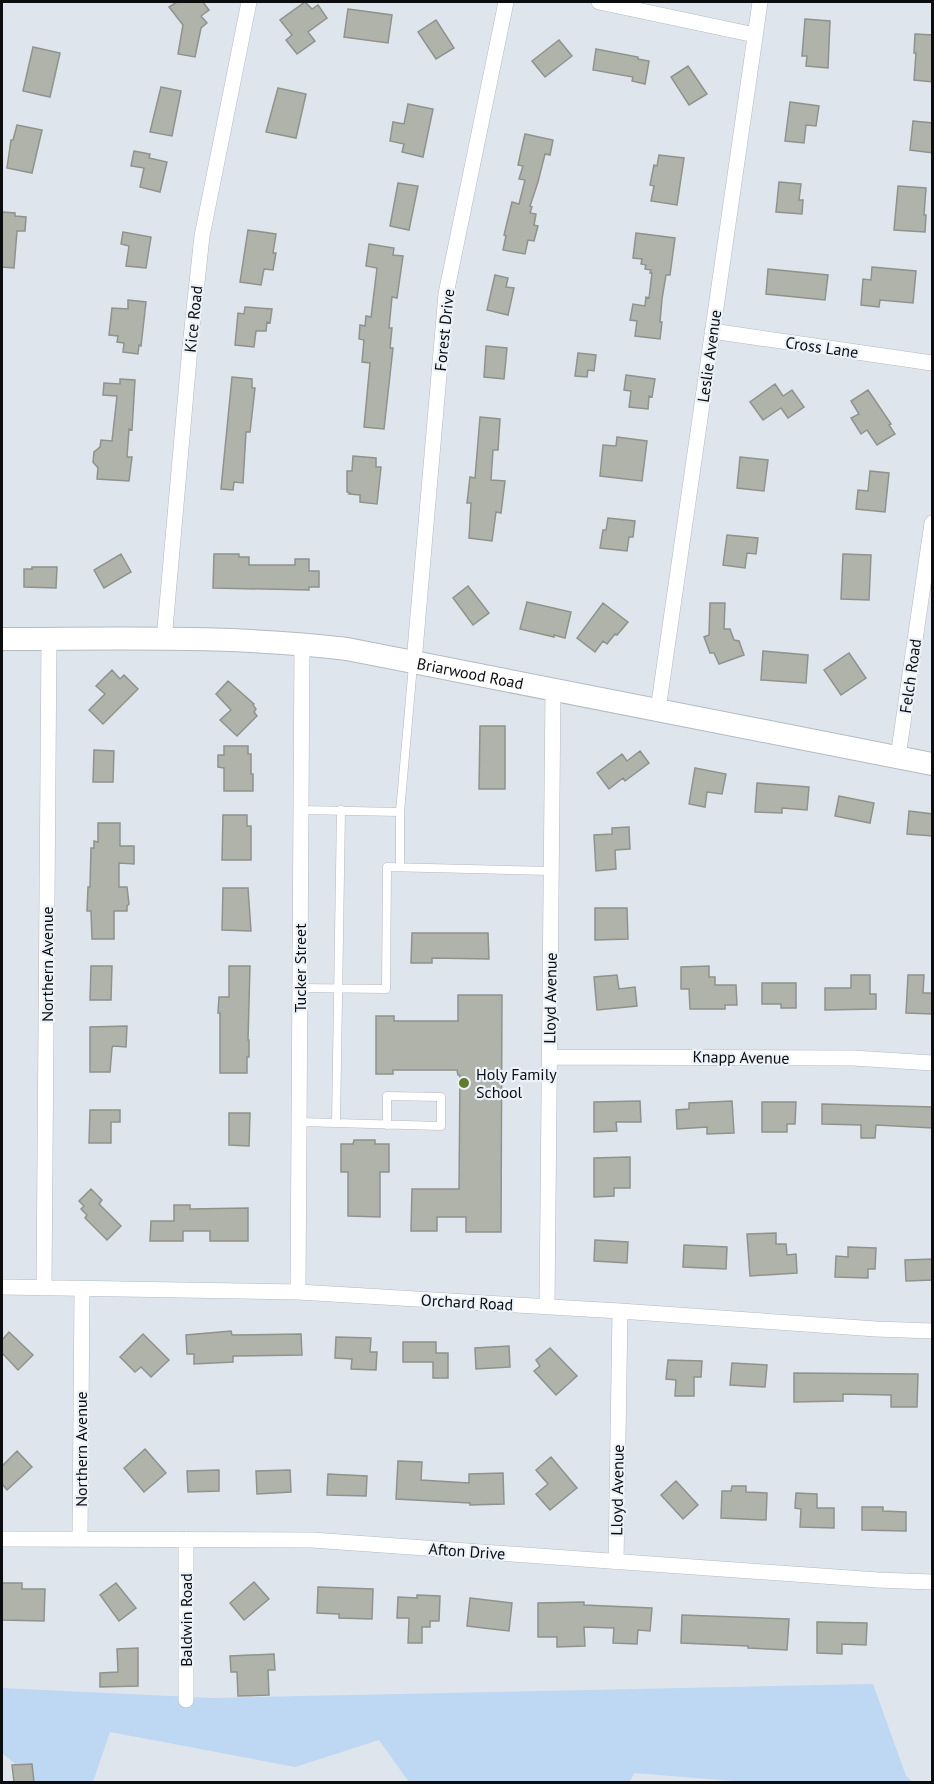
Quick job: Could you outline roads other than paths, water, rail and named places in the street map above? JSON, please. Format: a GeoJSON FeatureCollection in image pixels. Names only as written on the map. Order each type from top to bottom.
{"type":"FeatureCollection","features":[{"type":"Feature","properties":{"kind":"street","name":"Kice Road"},"geometry":{"type":"LineString","coordinates":[[164,640],[202,236],[249,2]]}},
{"type":"Feature","properties":{"kind":"street","name":"Forest Drive"},"geometry":{"type":"LineString","coordinates":[[414,662],[446,294],[506,2]]}},
{"type":"Feature","properties":{"kind":"street"},"geometry":{"type":"LineString","coordinates":[[599,2],[755,35]]}},
{"type":"Feature","properties":{"kind":"street","name":"Leslie Avenue"},"geometry":{"type":"LineString","coordinates":[[658,710],[760,2]]}},
{"type":"Feature","properties":{"kind":"street","name":"Cross Lane"},"geometry":{"type":"LineString","coordinates":[[712,331],[933,363]]}},
{"type":"Feature","properties":{"kind":"street","name":"Felch Road"},"geometry":{"type":"LineString","coordinates":[[898,757],[933,523]]}},
{"type":"Feature","properties":{"kind":"street","name":"Briarwood Road"},"geometry":{"type":"LineString","coordinates":[[2,639],[254,641],[347,649],[933,764]]}},
{"type":"Feature","properties":{"kind":"street","name":"Northern Avenue"},"geometry":{"type":"LineString","coordinates":[[45,1288],[49,639]]}},
{"type":"Feature","properties":{"kind":"street","name":"Tucker Street"},"geometry":{"type":"LineString","coordinates":[[298,1292],[302,644]]}},
{"type":"Feature","properties":{"kind":"street","name":"Lloyd Avenue"},"geometry":{"type":"LineString","coordinates":[[547,1306],[553,690]]}},
{"type":"Feature","properties":{"kind":"street","name":"Knapp Avenue"},"geometry":{"type":"LineString","coordinates":[[549,1057],[853,1058],[933,1063]]}},
{"type":"Feature","properties":{"kind":"street","name":"Orchard Road"},"geometry":{"type":"LineString","coordinates":[[2,1287],[298,1292],[547,1306],[876,1329],[933,1330]]}},
{"type":"Feature","properties":{"kind":"street","name":"Northern Avenue"},"geometry":{"type":"LineString","coordinates":[[80,1538],[82,1288]]}},
{"type":"Feature","properties":{"kind":"street","name":"Lloyd Avenue"},"geometry":{"type":"LineString","coordinates":[[616,1562],[620,1311]]}},
{"type":"Feature","properties":{"kind":"street","name":"Afton Drive"},"geometry":{"type":"LineString","coordinates":[[2,1539],[312,1540],[933,1582]]}},
{"type":"Feature","properties":{"kind":"street","name":"Baldwin Road"},"geometry":{"type":"LineString","coordinates":[[186,1539],[186,1700]]}},
{"type":"Feature","properties":{"kind":"lane"},"geometry":{"type":"LineString","coordinates":[[400,867],[400,812],[414,662]]}},
{"type":"Feature","properties":{"kind":"lane"},"geometry":{"type":"LineString","coordinates":[[301,810],[400,812]]}},
{"type":"Feature","properties":{"kind":"lane"},"geometry":{"type":"LineString","coordinates":[[336,1123],[341,810]]}},
{"type":"Feature","properties":{"kind":"lane"},"geometry":{"type":"LineString","coordinates":[[300,988],[386,988],[387,867],[551,871]]}},
{"type":"Feature","properties":{"kind":"lane"},"geometry":{"type":"LineString","coordinates":[[299,1122],[387,1125],[441,1126],[441,1097],[387,1096],[387,1125]]}},
{"type":"Feature","properties":{"kind":"place","name":"Holy Family School"},"geometry":{"type":"Point","coordinates":[464,1083]}}]}
